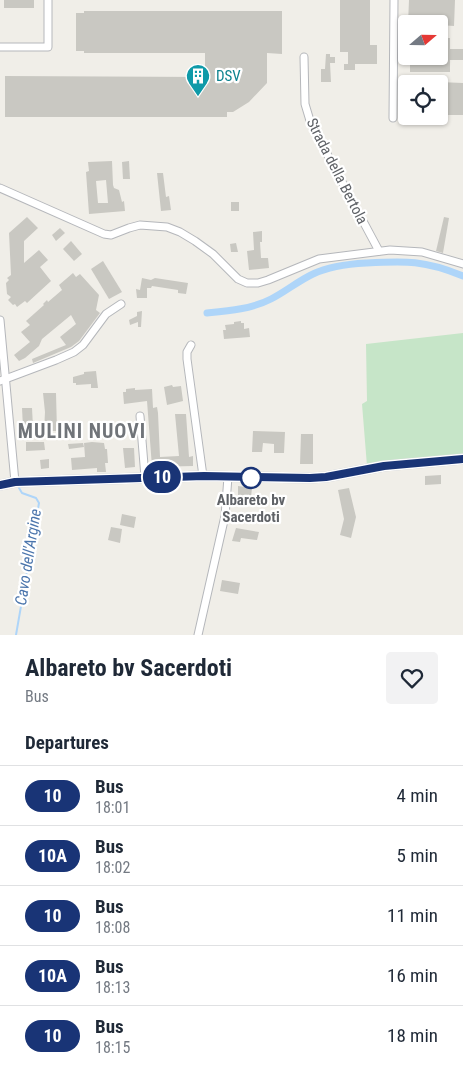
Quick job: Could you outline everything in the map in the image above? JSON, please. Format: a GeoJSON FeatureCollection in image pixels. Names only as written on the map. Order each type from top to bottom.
{"type":"FeatureCollection","features":[{"type":"Feature","properties":{"kind":"street"},"geometry":{"type":"LineString","coordinates":[[0,47],[48,48],[48,0]]}},
{"type":"Feature","properties":{"kind":"street"},"geometry":{"type":"LineString","coordinates":[[393,118],[394,0]]}},
{"type":"Feature","properties":{"kind":"street","name":"Strada della Bertola"},"geometry":{"type":"LineString","coordinates":[[304,57],[305,104],[311,124],[379,251]]}},
{"type":"Feature","properties":{"kind":"street"},"geometry":{"type":"LineString","coordinates":[[0,188],[104,234],[111,235],[140,225],[167,227],[195,241],[213,254],[238,279],[247,283],[268,280],[320,258],[379,251],[422,252],[463,264]]}},
{"type":"Feature","properties":{"kind":"street"},"geometry":{"type":"LineString","coordinates":[[3,380],[74,352],[83,345],[106,314],[121,304]]}},
{"type":"Feature","properties":{"kind":"street"},"geometry":{"type":"LineString","coordinates":[[0,320],[3,380],[15,482]]}},
{"type":"Feature","properties":{"kind":"street"},"geometry":{"type":"LineString","coordinates":[[191,345],[188,349],[187,358],[204,476]]}},
{"type":"Feature","properties":{"kind":"street"},"geometry":{"type":"LineString","coordinates":[[140,416],[145,477]]}},
{"type":"Feature","properties":{"kind":"street"},"geometry":{"type":"LineString","coordinates":[[0,485],[15,482],[145,477],[310,478],[326,477],[384,466],[463,459]]}},
{"type":"Feature","properties":{"kind":"street"},"geometry":{"type":"LineString","coordinates":[[198,635],[225,516],[228,477]]}},
{"type":"Feature","properties":{"kind":"green space"},"geometry":{"type":"Polygon","coordinates":[[[463,333],[463,456],[367,466],[362,404],[367,401],[366,344],[463,333]]]}},
{"type":"Feature","properties":{"kind":"building"},"geometry":{"type":"Polygon","coordinates":[[[4,0],[34,0],[34,8],[4,8],[4,0]]]}},
{"type":"Feature","properties":{"kind":"building"},"geometry":{"type":"Polygon","coordinates":[[[340,0],[370,0],[370,45],[377,45],[377,64],[355,64],[355,70],[344,70],[344,64],[348,64],[348,52],[340,52],[340,0]]]}},
{"type":"Feature","properties":{"kind":"building"},"geometry":{"type":"Polygon","coordinates":[[[409,0],[455,0],[454,26],[448,26],[448,15],[408,15],[409,0]]]}},
{"type":"Feature","properties":{"kind":"building"},"geometry":{"type":"Polygon","coordinates":[[[84,11],[282,11],[282,54],[267,53],[267,83],[249,102],[233,112],[227,112],[227,117],[5,117],[5,76],[205,77],[205,53],[84,53],[84,51],[76,51],[76,13],[84,13],[84,11]]]}},
{"type":"Feature","properties":{"kind":"building"},"geometry":{"type":"Polygon","coordinates":[[[448,38],[450,38],[450,49],[463,49],[463,60],[450,60],[450,72],[410,72],[410,65],[448,65],[448,38]]]}},
{"type":"Feature","properties":{"kind":"building"},"geometry":{"type":"Polygon","coordinates":[[[326,54],[330,54],[330,57],[335,57],[335,63],[330,63],[331,82],[321,82],[321,69],[325,69],[326,54]]]}},
{"type":"Feature","properties":{"kind":"building"},"geometry":{"type":"Polygon","coordinates":[[[448,82],[463,83],[463,115],[448,115],[448,82]]]}},
{"type":"Feature","properties":{"kind":"building"},"geometry":{"type":"Polygon","coordinates":[[[112,161],[113,185],[114,188],[119,190],[122,202],[124,201],[125,211],[89,214],[86,172],[89,171],[88,162],[112,161]],[[106,180],[96,181],[98,203],[108,203],[106,180]]]}},
{"type":"Feature","properties":{"kind":"building"},"geometry":{"type":"Polygon","coordinates":[[[129,161],[130,179],[123,179],[122,162],[129,161]]]}},
{"type":"Feature","properties":{"kind":"building"},"geometry":{"type":"Polygon","coordinates":[[[157,173],[163,173],[166,197],[169,196],[171,210],[161,211],[157,173]]]}},
{"type":"Feature","properties":{"kind":"building"},"geometry":{"type":"Polygon","coordinates":[[[231,202],[239,202],[239,211],[231,211],[231,202]]]}},
{"type":"Feature","properties":{"kind":"building"},"geometry":{"type":"Polygon","coordinates":[[[27,217],[38,228],[24,241],[24,263],[39,250],[48,260],[40,267],[51,281],[27,303],[25,301],[17,307],[8,300],[11,297],[7,294],[6,283],[9,280],[7,278],[11,275],[9,233],[27,217]]]}},
{"type":"Feature","properties":{"kind":"building"},"geometry":{"type":"Polygon","coordinates":[[[444,217],[449,218],[443,253],[436,251],[444,217]]]}},
{"type":"Feature","properties":{"kind":"building"},"geometry":{"type":"Polygon","coordinates":[[[60,228],[65,233],[56,241],[52,235],[60,228]]]}},
{"type":"Feature","properties":{"kind":"building"},"geometry":{"type":"Polygon","coordinates":[[[262,231],[262,242],[260,242],[261,258],[268,258],[269,268],[249,270],[247,251],[254,250],[253,232],[262,231]]]}},
{"type":"Feature","properties":{"kind":"building"},"geometry":{"type":"Polygon","coordinates":[[[71,241],[82,254],[74,261],[63,249],[71,241]]]}},
{"type":"Feature","properties":{"kind":"building"},"geometry":{"type":"Polygon","coordinates":[[[236,243],[238,252],[231,252],[230,244],[236,243]]]}},
{"type":"Feature","properties":{"kind":"building"},"geometry":{"type":"Polygon","coordinates":[[[103,261],[122,292],[109,299],[91,269],[103,261]]]}},
{"type":"Feature","properties":{"kind":"building"},"geometry":{"type":"Polygon","coordinates":[[[73,273],[76,277],[80,274],[99,295],[96,310],[100,313],[79,341],[71,347],[33,363],[32,359],[66,345],[60,337],[76,324],[71,315],[42,339],[39,346],[19,361],[14,355],[30,342],[21,332],[30,325],[26,321],[47,300],[48,302],[62,290],[59,285],[73,273]]]}},
{"type":"Feature","properties":{"kind":"building"},"geometry":{"type":"Polygon","coordinates":[[[142,278],[188,283],[186,294],[178,293],[178,290],[152,286],[147,288],[147,298],[137,298],[136,289],[140,290],[142,278]]]}},
{"type":"Feature","properties":{"kind":"building"},"geometry":{"type":"Polygon","coordinates":[[[142,311],[141,327],[138,327],[138,322],[130,325],[129,320],[137,316],[137,312],[142,311]]]}},
{"type":"Feature","properties":{"kind":"building"},"geometry":{"type":"Polygon","coordinates":[[[241,321],[241,323],[244,323],[244,329],[249,328],[250,337],[224,339],[223,330],[226,330],[225,325],[241,321]]]}},
{"type":"Feature","properties":{"kind":"building"},"geometry":{"type":"Polygon","coordinates":[[[96,371],[98,388],[91,388],[91,384],[76,385],[76,383],[73,383],[73,377],[84,374],[84,372],[96,371]]]}},
{"type":"Feature","properties":{"kind":"building"},"geometry":{"type":"Polygon","coordinates":[[[172,385],[173,387],[181,386],[183,401],[167,405],[164,387],[172,385]]]}},
{"type":"Feature","properties":{"kind":"building"},"geometry":{"type":"Polygon","coordinates":[[[135,388],[135,390],[152,389],[153,408],[157,407],[158,413],[160,457],[179,456],[175,414],[186,414],[189,457],[193,456],[193,466],[152,467],[147,401],[124,404],[123,392],[126,392],[126,389],[135,388]]]}},
{"type":"Feature","properties":{"kind":"building"},"geometry":{"type":"Polygon","coordinates":[[[43,393],[56,393],[57,431],[44,431],[43,393]]]}},
{"type":"Feature","properties":{"kind":"building"},"geometry":{"type":"Polygon","coordinates":[[[22,408],[32,408],[33,427],[23,428],[22,408]]]}},
{"type":"Feature","properties":{"kind":"building"},"geometry":{"type":"Polygon","coordinates":[[[253,431],[285,432],[284,453],[274,453],[274,444],[263,443],[262,452],[252,452],[253,431]]]}},
{"type":"Feature","properties":{"kind":"building"},"geometry":{"type":"Polygon","coordinates":[[[301,434],[313,434],[313,464],[300,464],[301,434]]]}},
{"type":"Feature","properties":{"kind":"building"},"geometry":{"type":"Polygon","coordinates":[[[26,442],[44,442],[45,450],[26,451],[26,442]]]}},
{"type":"Feature","properties":{"kind":"building"},"geometry":{"type":"Polygon","coordinates":[[[83,443],[84,447],[69,449],[68,444],[83,443]]]}},
{"type":"Feature","properties":{"kind":"building"},"geometry":{"type":"Polygon","coordinates":[[[84,443],[104,443],[105,449],[107,449],[108,463],[105,463],[106,472],[97,472],[97,468],[72,470],[71,458],[85,457],[84,443]]]}},
{"type":"Feature","properties":{"kind":"building"},"geometry":{"type":"Polygon","coordinates":[[[123,448],[134,448],[135,467],[125,468],[123,448]]]}},
{"type":"Feature","properties":{"kind":"building"},"geometry":{"type":"Polygon","coordinates":[[[49,459],[49,468],[41,469],[40,460],[49,459]]]}},
{"type":"Feature","properties":{"kind":"building"},"geometry":{"type":"Polygon","coordinates":[[[441,475],[441,484],[425,485],[425,476],[441,475]]]}},
{"type":"Feature","properties":{"kind":"building"},"geometry":{"type":"Polygon","coordinates":[[[238,486],[252,488],[251,497],[238,496],[238,486]]]}},
{"type":"Feature","properties":{"kind":"building"},"geometry":{"type":"Polygon","coordinates":[[[349,488],[356,517],[351,538],[340,535],[344,519],[338,490],[349,488]]]}},
{"type":"Feature","properties":{"kind":"building"},"geometry":{"type":"Polygon","coordinates":[[[122,514],[136,517],[134,528],[120,525],[122,514]]]}},
{"type":"Feature","properties":{"kind":"building"},"geometry":{"type":"Polygon","coordinates":[[[111,527],[122,529],[120,543],[108,540],[111,527]]]}},
{"type":"Feature","properties":{"kind":"building"},"geometry":{"type":"Polygon","coordinates":[[[236,528],[259,532],[257,540],[241,538],[240,542],[232,541],[236,528]]]}},
{"type":"Feature","properties":{"kind":"building"},"geometry":{"type":"Polygon","coordinates":[[[222,580],[240,583],[238,594],[220,591],[222,580]]]}},
{"type":"Feature","properties":{"kind":"waterway"},"geometry":{"type":"LineString","coordinates":[[207,313],[256,305],[276,296],[313,274],[346,265],[393,262],[426,264],[463,276]]}},
{"type":"Feature","properties":{"kind":"waterway","name":"Cavo dell'Argine"},"geometry":{"type":"LineString","coordinates":[[16,635],[39,503],[36,498],[22,493],[19,488]]}},
{"type":"Feature","properties":{"kind":"bus line","name":"10"},"geometry":{"type":"LineString","coordinates":[[0,485],[15,482],[145,477],[204,476],[294,479],[326,477],[384,466],[463,459]]}},
{"type":"Feature","properties":{"kind":"place","name":"DSV"},"geometry":{"type":"Point","coordinates":[198,97]}},
{"type":"Feature","properties":{"kind":"place","name":"Albareto bv Sacerdoti"},"geometry":{"type":"Point","coordinates":[251,478]}},
{"type":"Feature","properties":{"kind":"district","name":"MULINI NUOVI"},"geometry":{"type":"Point","coordinates":[82,431]}}]}
